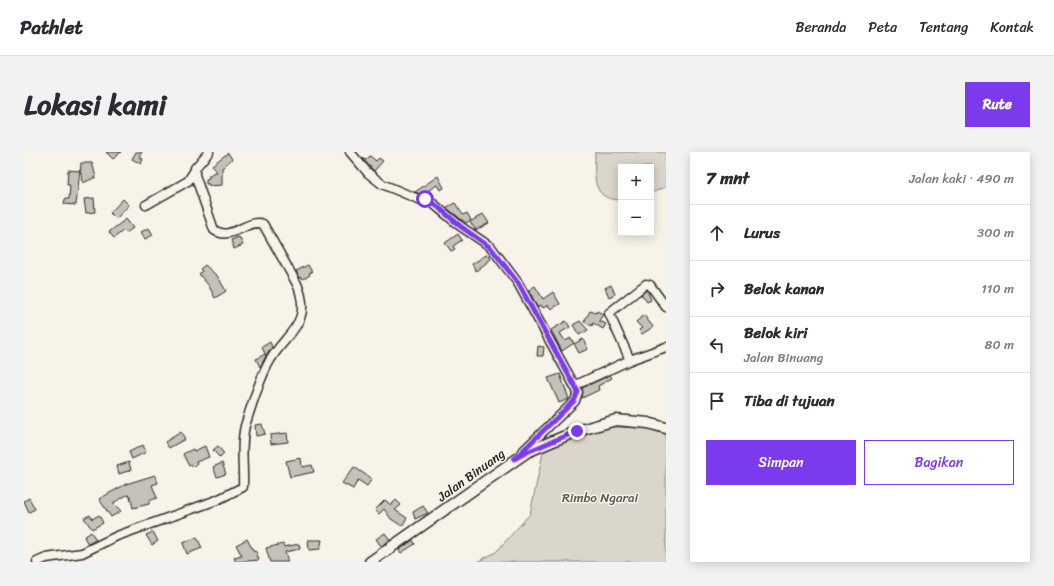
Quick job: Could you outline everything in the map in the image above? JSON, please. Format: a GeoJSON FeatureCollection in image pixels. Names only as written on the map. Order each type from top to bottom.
{"type":"FeatureCollection","features":[{"type":"Feature","properties":{"kind":"main road","name":"Jalan Binuang"},"geometry":{"type":"LineString","coordinates":[[370,562],[514,459],[527,452],[577,431],[616,420],[648,423],[666,428]]}},
{"type":"Feature","properties":{"kind":"street"},"geometry":{"type":"LineString","coordinates":[[146,205],[188,181],[195,168],[207,157],[209,152]]}},
{"type":"Feature","properties":{"kind":"street"},"geometry":{"type":"LineString","coordinates":[[350,152],[368,173],[382,184],[418,198],[430,200],[460,226],[491,248],[518,283],[578,392],[574,401],[514,459]]}},
{"type":"Feature","properties":{"kind":"street"},"geometry":{"type":"LineString","coordinates":[[37,562],[46,558],[82,553],[117,536],[217,500],[243,487],[245,427],[267,367],[292,334],[301,319],[304,306],[297,284],[263,224],[256,224],[228,233],[218,233],[214,230],[196,178],[195,168]]}},
{"type":"Feature","properties":{"kind":"street"},"geometry":{"type":"LineString","coordinates":[[630,360],[610,313],[646,284],[650,285],[666,307]]}},
{"type":"Feature","properties":{"kind":"street"},"geometry":{"type":"LineString","coordinates":[[574,386],[630,360],[666,347]]}},
{"type":"Feature","properties":{"kind":"green space"},"geometry":{"type":"Polygon","coordinates":[[[595,152],[666,152],[666,187],[654,192],[654,164],[618,164],[618,200],[611,199],[604,196],[599,191],[596,185],[595,152]]]}},
{"type":"Feature","properties":{"kind":"green space","name":"Rimbo Ngarai"},"geometry":{"type":"Polygon","coordinates":[[[612,427],[644,428],[666,431],[666,562],[477,562],[496,552],[530,514],[544,448],[575,436],[612,427]]]}},
{"type":"Feature","properties":{"kind":"building"},"geometry":{"type":"Polygon","coordinates":[[[106,152],[121,152],[113,159],[106,152]]]}},
{"type":"Feature","properties":{"kind":"building"},"geometry":{"type":"Polygon","coordinates":[[[136,152],[142,152],[139,157],[143,159],[141,164],[132,159],[136,152]]]}},
{"type":"Feature","properties":{"kind":"building"},"geometry":{"type":"Polygon","coordinates":[[[228,153],[232,159],[222,168],[222,185],[209,186],[209,184],[206,184],[206,179],[209,178],[209,175],[212,175],[212,173],[217,172],[212,165],[228,153]]]}},
{"type":"Feature","properties":{"kind":"building"},"geometry":{"type":"Polygon","coordinates":[[[370,156],[376,161],[379,158],[383,161],[374,171],[362,158],[366,160],[370,156]]]}},
{"type":"Feature","properties":{"kind":"building"},"geometry":{"type":"Polygon","coordinates":[[[81,163],[92,163],[96,177],[83,183],[82,174],[80,174],[81,163]]]}},
{"type":"Feature","properties":{"kind":"building"},"geometry":{"type":"Polygon","coordinates":[[[68,170],[80,171],[76,205],[64,204],[65,199],[69,199],[70,185],[67,185],[68,170]]]}},
{"type":"Feature","properties":{"kind":"building"},"geometry":{"type":"Polygon","coordinates":[[[438,176],[444,188],[440,190],[437,185],[429,190],[430,192],[426,195],[423,192],[420,194],[415,192],[438,176]]]}},
{"type":"Feature","properties":{"kind":"building"},"geometry":{"type":"Polygon","coordinates":[[[94,198],[95,212],[86,213],[84,199],[94,198]]]}},
{"type":"Feature","properties":{"kind":"building"},"geometry":{"type":"Polygon","coordinates":[[[123,199],[129,205],[116,219],[110,213],[123,199]]]}},
{"type":"Feature","properties":{"kind":"building"},"geometry":{"type":"Polygon","coordinates":[[[455,203],[463,215],[467,213],[471,220],[466,223],[448,209],[447,207],[455,203]]]}},
{"type":"Feature","properties":{"kind":"building"},"geometry":{"type":"Polygon","coordinates":[[[483,214],[489,223],[476,230],[470,222],[483,214]]]}},
{"type":"Feature","properties":{"kind":"building"},"geometry":{"type":"Polygon","coordinates":[[[126,219],[133,228],[126,233],[124,230],[114,238],[109,232],[126,219]]]}},
{"type":"Feature","properties":{"kind":"building"},"geometry":{"type":"Polygon","coordinates":[[[149,228],[153,235],[145,239],[141,232],[149,228]]]}},
{"type":"Feature","properties":{"kind":"building"},"geometry":{"type":"Polygon","coordinates":[[[458,234],[462,240],[453,246],[455,249],[451,251],[445,243],[458,234]]]}},
{"type":"Feature","properties":{"kind":"building"},"geometry":{"type":"Polygon","coordinates":[[[239,237],[243,245],[234,249],[231,240],[239,237]]]}},
{"type":"Feature","properties":{"kind":"building"},"geometry":{"type":"Polygon","coordinates":[[[488,254],[491,259],[476,271],[472,264],[488,254]]]}},
{"type":"Feature","properties":{"kind":"building"},"geometry":{"type":"Polygon","coordinates":[[[205,265],[218,277],[226,291],[215,298],[209,286],[199,274],[202,271],[200,269],[205,265]]]}},
{"type":"Feature","properties":{"kind":"building"},"geometry":{"type":"Polygon","coordinates":[[[308,265],[312,272],[303,279],[302,277],[300,278],[296,271],[308,265]]]}},
{"type":"Feature","properties":{"kind":"building"},"geometry":{"type":"Polygon","coordinates":[[[611,285],[615,294],[609,297],[605,288],[611,285]]]}},
{"type":"Feature","properties":{"kind":"building"},"geometry":{"type":"Polygon","coordinates":[[[535,286],[543,299],[553,292],[560,304],[551,309],[548,305],[543,308],[541,305],[537,307],[529,290],[535,286]]]}},
{"type":"Feature","properties":{"kind":"building"},"geometry":{"type":"Polygon","coordinates":[[[647,290],[651,300],[647,302],[642,295],[640,295],[647,290]]]}},
{"type":"Feature","properties":{"kind":"building"},"geometry":{"type":"Polygon","coordinates":[[[590,311],[596,313],[597,311],[603,314],[599,321],[606,324],[603,329],[593,323],[592,326],[584,322],[590,311]]]}},
{"type":"Feature","properties":{"kind":"building"},"geometry":{"type":"Polygon","coordinates":[[[644,315],[653,327],[642,334],[639,330],[642,328],[636,322],[644,315]]]}},
{"type":"Feature","properties":{"kind":"building"},"geometry":{"type":"Polygon","coordinates":[[[566,321],[570,327],[560,333],[565,341],[571,338],[574,343],[562,351],[551,330],[566,321]]]}},
{"type":"Feature","properties":{"kind":"building"},"geometry":{"type":"Polygon","coordinates":[[[580,321],[588,330],[579,335],[573,325],[580,321]]]}},
{"type":"Feature","properties":{"kind":"building"},"geometry":{"type":"Polygon","coordinates":[[[583,339],[588,349],[579,353],[574,344],[583,339]]]}},
{"type":"Feature","properties":{"kind":"building"},"geometry":{"type":"Polygon","coordinates":[[[270,342],[272,347],[266,356],[262,347],[270,342]]]}},
{"type":"Feature","properties":{"kind":"building"},"geometry":{"type":"Polygon","coordinates":[[[538,346],[544,347],[543,356],[537,356],[538,346]]]}},
{"type":"Feature","properties":{"kind":"building"},"geometry":{"type":"Polygon","coordinates":[[[265,354],[266,356],[260,367],[256,359],[265,354]]]}},
{"type":"Feature","properties":{"kind":"building"},"geometry":{"type":"Polygon","coordinates":[[[560,374],[569,399],[559,403],[548,378],[560,374]]]}},
{"type":"Feature","properties":{"kind":"building"},"geometry":{"type":"Polygon","coordinates":[[[610,375],[612,378],[598,386],[599,390],[582,398],[582,388],[610,375]]]}},
{"type":"Feature","properties":{"kind":"building"},"geometry":{"type":"Polygon","coordinates":[[[262,424],[265,434],[256,436],[255,425],[262,424]]]}},
{"type":"Feature","properties":{"kind":"building"},"geometry":{"type":"Polygon","coordinates":[[[181,432],[185,439],[169,448],[165,442],[181,432]]]}},
{"type":"Feature","properties":{"kind":"building"},"geometry":{"type":"Polygon","coordinates":[[[287,433],[288,442],[271,444],[270,435],[287,433]]]}},
{"type":"Feature","properties":{"kind":"building"},"geometry":{"type":"Polygon","coordinates":[[[143,445],[146,452],[132,459],[129,452],[143,445]]]}},
{"type":"Feature","properties":{"kind":"building"},"geometry":{"type":"Polygon","coordinates":[[[205,446],[209,457],[196,462],[197,464],[192,467],[191,465],[189,466],[183,454],[193,449],[194,451],[205,446]]]}},
{"type":"Feature","properties":{"kind":"building"},"geometry":{"type":"Polygon","coordinates":[[[218,446],[224,454],[220,458],[213,450],[218,446]]]}},
{"type":"Feature","properties":{"kind":"building"},"geometry":{"type":"Polygon","coordinates":[[[301,458],[302,467],[312,465],[314,472],[290,477],[286,461],[301,458]]]}},
{"type":"Feature","properties":{"kind":"building"},"geometry":{"type":"Polygon","coordinates":[[[129,462],[131,470],[119,474],[117,466],[129,462]]]}},
{"type":"Feature","properties":{"kind":"building"},"geometry":{"type":"Polygon","coordinates":[[[222,463],[226,474],[217,477],[213,467],[222,463]]]}},
{"type":"Feature","properties":{"kind":"building"},"geometry":{"type":"Polygon","coordinates":[[[354,467],[372,479],[367,486],[358,480],[353,489],[342,483],[354,467]]]}},
{"type":"Feature","properties":{"kind":"building"},"geometry":{"type":"Polygon","coordinates":[[[155,475],[158,483],[152,485],[157,498],[149,501],[149,504],[133,508],[130,496],[127,495],[113,503],[121,511],[111,517],[99,499],[126,484],[155,475]]]}},
{"type":"Feature","properties":{"kind":"building"},"geometry":{"type":"Polygon","coordinates":[[[29,498],[35,509],[29,512],[24,501],[29,498]]]}},
{"type":"Feature","properties":{"kind":"building"},"geometry":{"type":"Polygon","coordinates":[[[385,500],[391,505],[396,500],[401,505],[395,510],[407,518],[402,526],[391,519],[384,509],[379,514],[375,510],[385,500]]]}},
{"type":"Feature","properties":{"kind":"building"},"geometry":{"type":"Polygon","coordinates":[[[423,506],[428,513],[415,519],[413,512],[423,506]]]}},
{"type":"Feature","properties":{"kind":"building"},"geometry":{"type":"Polygon","coordinates":[[[90,515],[92,519],[99,515],[103,523],[92,529],[84,518],[90,515]]]}},
{"type":"Feature","properties":{"kind":"building"},"geometry":{"type":"Polygon","coordinates":[[[91,532],[96,540],[88,544],[84,537],[91,532]]]}},
{"type":"Feature","properties":{"kind":"building"},"geometry":{"type":"Polygon","coordinates":[[[153,532],[158,541],[152,545],[146,535],[153,532]]]}},
{"type":"Feature","properties":{"kind":"building"},"geometry":{"type":"Polygon","coordinates":[[[385,533],[390,540],[381,546],[376,539],[385,533]]]}},
{"type":"Feature","properties":{"kind":"building"},"geometry":{"type":"Polygon","coordinates":[[[197,537],[202,548],[187,554],[183,543],[197,537]]]}},
{"type":"Feature","properties":{"kind":"building"},"geometry":{"type":"Polygon","coordinates":[[[247,539],[254,552],[256,551],[259,560],[236,562],[234,558],[242,556],[236,545],[247,539]]]}},
{"type":"Feature","properties":{"kind":"building"},"geometry":{"type":"Polygon","coordinates":[[[308,540],[322,540],[320,549],[309,550],[308,540]]]}},
{"type":"Feature","properties":{"kind":"building"},"geometry":{"type":"Polygon","coordinates":[[[413,540],[415,544],[401,553],[399,550],[413,540]]]}},
{"type":"Feature","properties":{"kind":"building"},"geometry":{"type":"Polygon","coordinates":[[[283,544],[284,547],[299,544],[300,549],[285,552],[288,562],[270,562],[266,548],[283,544]]]}},
{"type":"Feature","properties":{"kind":"route"},"geometry":{"type":"LineString","coordinates":[[425,199],[430,200],[460,226],[491,248],[518,283],[578,392],[578,397],[514,459],[556,439],[577,431]]}}]}
